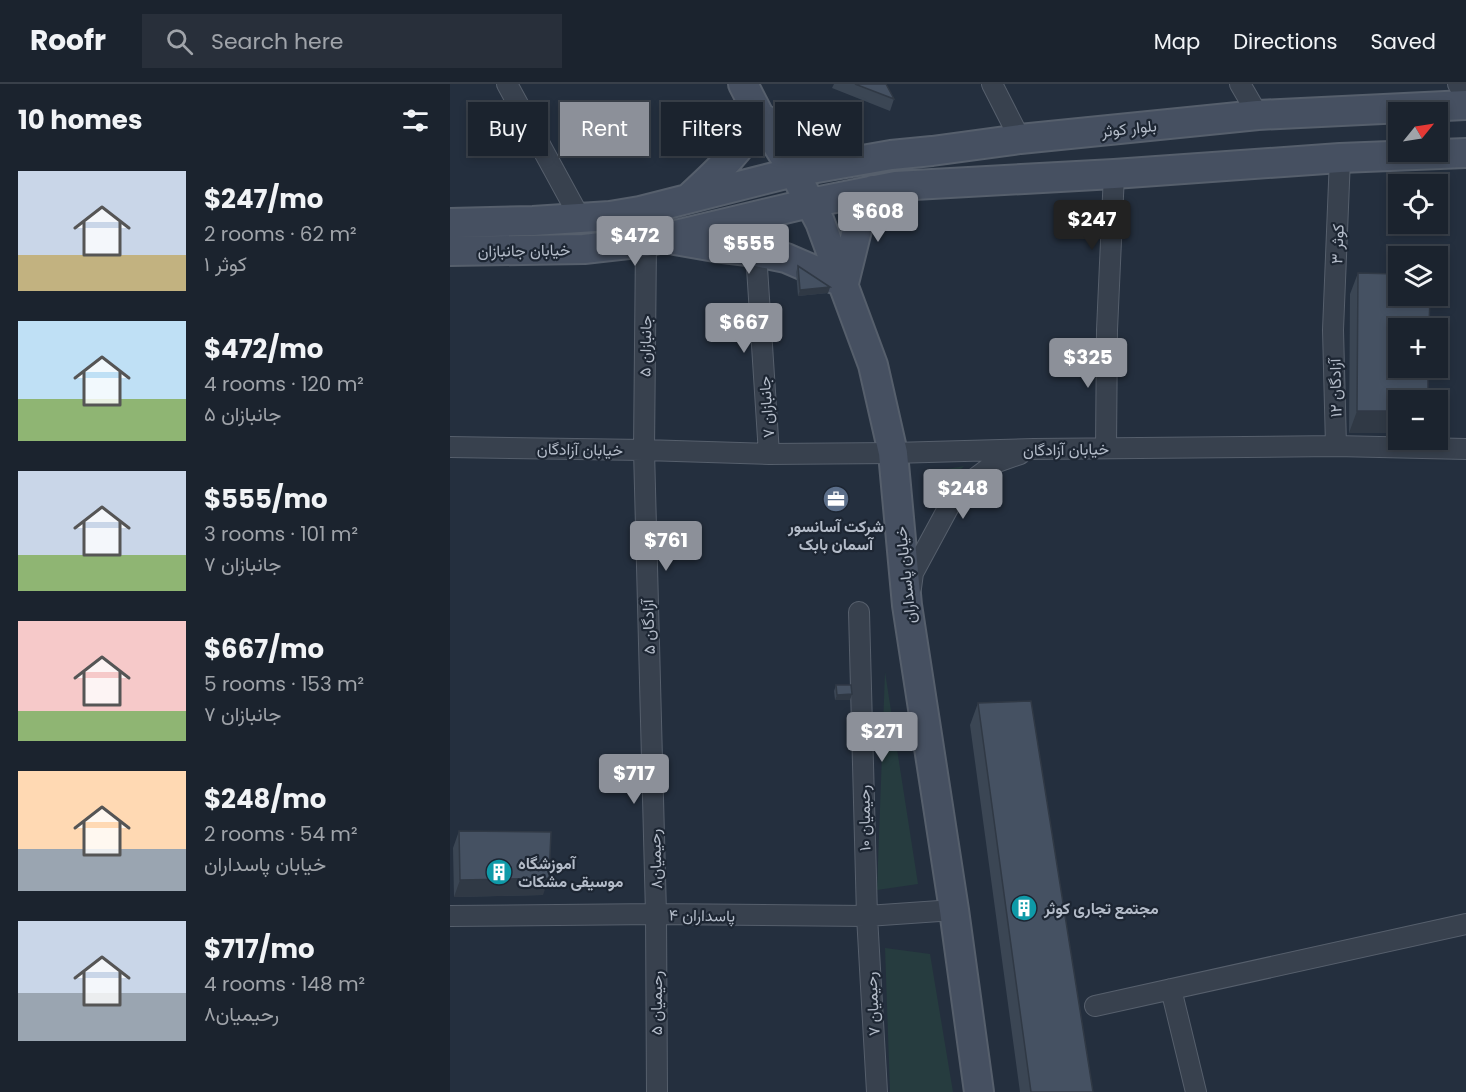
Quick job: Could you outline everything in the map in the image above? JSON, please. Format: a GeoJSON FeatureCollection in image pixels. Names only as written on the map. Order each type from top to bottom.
{"type":"FeatureCollection","features":[{"type":"Feature","properties":{"kind":"street"},"geometry":{"type":"LineString","coordinates":[[507,84],[580,218]]}},
{"type":"Feature","properties":{"kind":"street","name":"خیابان پاسداران"},"geometry":{"type":"LineString","coordinates":[[743,84],[752,102]]}},
{"type":"Feature","properties":{"kind":"street"},"geometry":{"type":"LineString","coordinates":[[992,84],[1020,139]]}},
{"type":"Feature","properties":{"kind":"street"},"geometry":{"type":"LineString","coordinates":[[1240,84],[1258,115]]}},
{"type":"Feature","properties":{"kind":"street"},"geometry":{"type":"LineString","coordinates":[[1458,84],[1466,98]]}},
{"type":"Feature","properties":{"kind":"street","name":"بلوار کوثر"},"geometry":{"type":"LineString","coordinates":[[794,172],[891,155],[1020,139],[1258,115],[1466,105]]}},
{"type":"Feature","properties":{"kind":"street"},"geometry":{"type":"LineString","coordinates":[[763,119],[793,136],[849,162]]}},
{"type":"Feature","properties":{"kind":"street","name":"خیابان پاسداران"},"geometry":{"type":"LineString","coordinates":[[763,122],[794,172],[820,222],[873,365],[893,453],[907,605],[954,910],[979,1092]]}},
{"type":"Feature","properties":{"kind":"street"},"geometry":{"type":"LineString","coordinates":[[810,202],[884,188],[1340,158],[1466,153]]}},
{"type":"Feature","properties":{"kind":"street"},"geometry":{"type":"LineString","coordinates":[[655,240],[756,252],[786,258],[844,284],[859,222],[884,188],[891,155]]}},
{"type":"Feature","properties":{"kind":"street"},"geometry":{"type":"LineString","coordinates":[[689,198],[732,156]]}},
{"type":"Feature","properties":{"kind":"street","name":"کوثر ۳"},"geometry":{"type":"LineString","coordinates":[[1333,330],[1340,158]]}},
{"type":"Feature","properties":{"kind":"street","name":"خیابان جانبازان"},"geometry":{"type":"LineString","coordinates":[[450,222],[533,221],[610,216],[640,211],[794,172]]}},
{"type":"Feature","properties":{"kind":"street"},"geometry":{"type":"LineString","coordinates":[[1106,448],[1107,330],[1114,174]]}},
{"type":"Feature","properties":{"kind":"street","name":"خیابان جانبازان"},"geometry":{"type":"LineString","coordinates":[[450,251],[584,249],[655,240],[810,202]]}},
{"type":"Feature","properties":{"kind":"street","name":"جانبازان ۵"},"geometry":{"type":"LineString","coordinates":[[640,211],[655,240],[644,450]]}},
{"type":"Feature","properties":{"kind":"street","name":"جانبازان ۷"},"geometry":{"type":"LineString","coordinates":[[756,252],[769,454]]}},
{"type":"Feature","properties":{"kind":"street","name":"آزادگان ۱۲"},"geometry":{"type":"LineString","coordinates":[[1333,330],[1336,446]]}},
{"type":"Feature","properties":{"kind":"street","name":"خیابان آزادگان"},"geometry":{"type":"LineString","coordinates":[[450,447],[769,454],[1336,446],[1466,449]]}},
{"type":"Feature","properties":{"kind":"street"},"geometry":{"type":"LineString","coordinates":[[907,605],[913,573],[953,499],[970,482],[997,462],[1034,449]]}},
{"type":"Feature","properties":{"kind":"street","name":"آزادگان ۵"},"geometry":{"type":"LineString","coordinates":[[644,450],[650,695]]}},
{"type":"Feature","properties":{"kind":"street","name":"رحیمیان ۱۰"},"geometry":{"type":"LineString","coordinates":[[859,612],[867,916]]}},
{"type":"Feature","properties":{"kind":"street","name":"رحیمیان۸"},"geometry":{"type":"LineString","coordinates":[[650,695],[656,914]]}},
{"type":"Feature","properties":{"kind":"street","name":"پاسداران ۴"},"geometry":{"type":"LineString","coordinates":[[450,916],[656,914],[867,916],[954,910]]}},
{"type":"Feature","properties":{"kind":"street","name":"رحیمیان ۵"},"geometry":{"type":"LineString","coordinates":[[656,914],[657,1092]]}},
{"type":"Feature","properties":{"kind":"street","name":"رحیمیان ۷"},"geometry":{"type":"LineString","coordinates":[[867,916],[877,1092]]}},
{"type":"Feature","properties":{"kind":"street"},"geometry":{"type":"LineString","coordinates":[[1095,1006],[1466,924]]}},
{"type":"Feature","properties":{"kind":"street"},"geometry":{"type":"LineString","coordinates":[[1171,989],[1196,1092]]}},
{"type":"Feature","properties":{"kind":"green space"},"geometry":{"type":"Polygon","coordinates":[[[964,466],[937,494],[930,472],[964,466]]]}},
{"type":"Feature","properties":{"kind":"green space"},"geometry":{"type":"Polygon","coordinates":[[[885,672],[918,884],[877,890],[885,672]]]}},
{"type":"Feature","properties":{"kind":"green space"},"geometry":{"type":"Polygon","coordinates":[[[885,948],[930,954],[953,1092],[890,1092],[885,948]]]}},
{"type":"Feature","properties":{"kind":"building"},"geometry":{"type":"Polygon","coordinates":[[[855,84],[886,84],[894,99],[855,84]]]}},
{"type":"Feature","properties":{"kind":"building"},"geometry":{"type":"Polygon","coordinates":[[[798,266],[830,287],[800,290],[798,266]]]}},
{"type":"Feature","properties":{"kind":"building"},"geometry":{"type":"Polygon","coordinates":[[[1358,273],[1388,274],[1388,306],[1430,306],[1429,318],[1388,318],[1388,378],[1428,378],[1428,390],[1388,390],[1388,411],[1357,411],[1358,273]]]}},
{"type":"Feature","properties":{"kind":"building"},"geometry":{"type":"Polygon","coordinates":[[[836,685],[851,685],[852,694],[837,695],[836,685]]]}},
{"type":"Feature","properties":{"kind":"building","name":"مجتمع تجاری کوثر"},"geometry":{"type":"Polygon","coordinates":[[[1031,701],[1093,1092],[1031,1092],[978,703],[1031,701]]]}},
{"type":"Feature","properties":{"kind":"building","name":"آموزشگاه موسیقی مشکات"},"geometry":{"type":"Polygon","coordinates":[[[459,831],[551,832],[549,878],[460,880],[459,831]]]}},
{"type":"Feature","properties":{"kind":"place","name":"شرکت آسانسور آسمان بابک"},"geometry":{"type":"Point","coordinates":[836,499]}},
{"type":"Feature","properties":{"kind":"place","name":"آموزشگاه موسیقی مشکات"},"geometry":{"type":"Point","coordinates":[499,872]}},
{"type":"Feature","properties":{"kind":"place","name":"مجتمع تجاری کوثر"},"geometry":{"type":"Point","coordinates":[1024,908]}}]}
